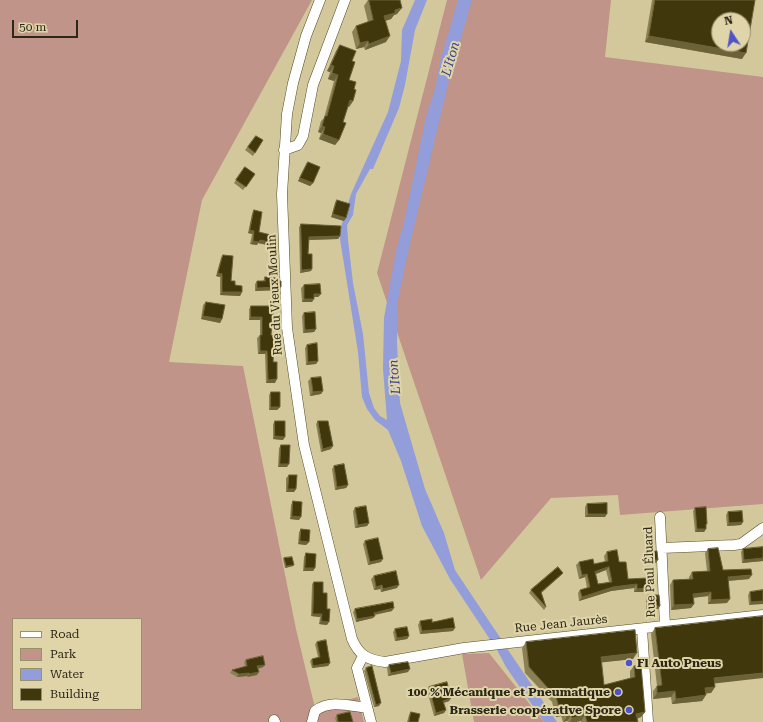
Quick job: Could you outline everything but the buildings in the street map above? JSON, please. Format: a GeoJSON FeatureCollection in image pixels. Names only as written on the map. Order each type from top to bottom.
{"type":"FeatureCollection","features":[{"type":"Feature","properties":{"kind":"street","name":"Rue du Vieux Moulin"},"geometry":{"type":"LineString","coordinates":[[320,0],[306,36],[293,83],[287,114],[282,194],[287,328],[304,445],[352,639],[357,650],[363,656]]}},
{"type":"Feature","properties":{"kind":"street"},"geometry":{"type":"LineString","coordinates":[[284,150],[298,145],[304,136],[313,85],[345,0]]}},
{"type":"Feature","properties":{"kind":"street","name":"Rue Paul Éluard"},"geometry":{"type":"LineString","coordinates":[[660,517],[665,626]]}},
{"type":"Feature","properties":{"kind":"street"},"geometry":{"type":"LineString","coordinates":[[662,548],[741,544],[763,528]]}},
{"type":"Feature","properties":{"kind":"street","name":"Rue Jean Jaurès"},"geometry":{"type":"LineString","coordinates":[[363,656],[372,661],[385,662],[464,648],[763,615]]}},
{"type":"Feature","properties":{"kind":"street"},"geometry":{"type":"LineString","coordinates":[[642,629],[648,722]]}},
{"type":"Feature","properties":{"kind":"street"},"geometry":{"type":"LineString","coordinates":[[363,656],[357,668],[371,722]]}},
{"type":"Feature","properties":{"kind":"street"},"geometry":{"type":"LineString","coordinates":[[312,722],[315,711],[327,704],[367,708]]}},
{"type":"Feature","properties":{"kind":"green space"},"geometry":{"type":"Polygon","coordinates":[[[0,0],[312,0],[202,200],[169,362],[243,366],[296,629],[315,708],[358,697],[364,722],[0,722],[0,0]]]}},
{"type":"Feature","properties":{"kind":"green space"},"geometry":{"type":"Polygon","coordinates":[[[447,0],[611,0],[605,57],[763,77],[763,504],[620,515],[618,495],[551,498],[481,580],[377,273],[447,0]]]}},
{"type":"Feature","properties":{"kind":"green space"},"geometry":{"type":"Polygon","coordinates":[[[489,653],[544,722],[474,722],[462,654],[489,653]]]}},
{"type":"Feature","properties":{"kind":"water","name":"L'Iton"},"geometry":{"type":"Polygon","coordinates":[[[415,0],[427,0],[415,30],[405,85],[399,108],[373,169],[370,169],[356,194],[353,215],[347,225],[353,283],[363,334],[369,393],[374,408],[380,416],[387,420],[383,369],[384,318],[396,251],[404,222],[426,117],[435,89],[441,58],[458,0],[472,0],[450,76],[407,256],[398,300],[397,343],[400,403],[425,489],[444,533],[455,570],[501,639],[491,641],[450,579],[422,526],[401,461],[388,430],[375,420],[367,409],[362,397],[358,352],[340,239],[341,227],[351,194],[388,112],[401,61],[402,30],[415,0]]]}},
{"type":"Feature","properties":{"kind":"water"},"geometry":{"type":"Polygon","coordinates":[[[504,644],[557,722],[544,722],[506,667],[495,646],[504,644]]]}},
{"type":"Feature","properties":{"kind":"place","name":"Fl Auto Pneus"},"geometry":{"type":"Point","coordinates":[629,663]}},
{"type":"Feature","properties":{"kind":"place","name":"100 % Mécanique et Pneumatique"},"geometry":{"type":"Point","coordinates":[618,692]}},
{"type":"Feature","properties":{"kind":"place","name":"Brasserie coopérative Spore"},"geometry":{"type":"Point","coordinates":[629,710]}}]}
